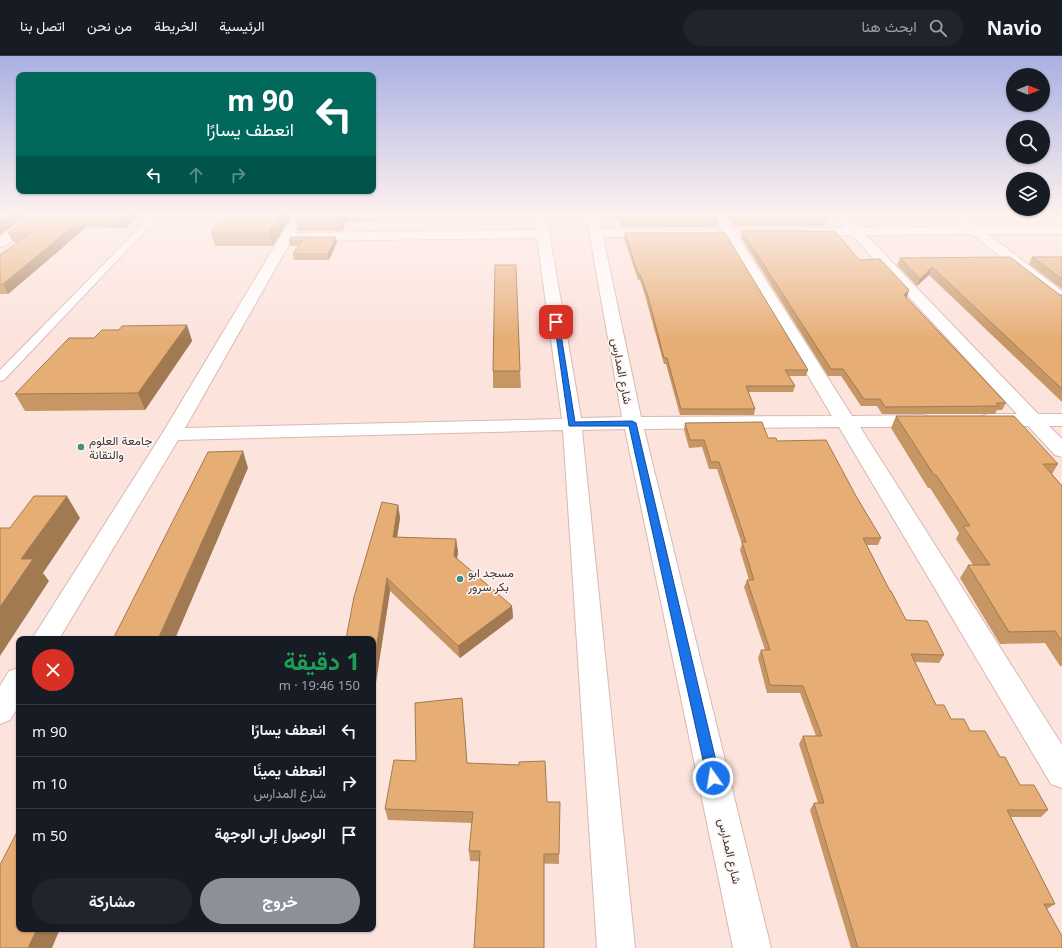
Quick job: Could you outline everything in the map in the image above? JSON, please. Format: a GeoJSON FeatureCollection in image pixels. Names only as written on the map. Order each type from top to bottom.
{"type":"FeatureCollection","features":[{"type":"Feature","properties":{"kind":"street"},"geometry":{"type":"LineString","coordinates":[[47,636],[172,434],[276,256]]}},
{"type":"Feature","properties":{"kind":"street"},"geometry":{"type":"LineString","coordinates":[[546,256],[572,424],[616,948]]}},
{"type":"Feature","properties":{"kind":"street","name":"شارع المدارس"},"geometry":{"type":"LineString","coordinates":[[600,256],[632,423],[752,948]]}},
{"type":"Feature","properties":{"kind":"street"},"geometry":{"type":"LineString","coordinates":[[740,256],[847,422],[1062,773]]}},
{"type":"Feature","properties":{"kind":"street"},"geometry":{"type":"LineString","coordinates":[[878,256],[1062,451]]}},
{"type":"Feature","properties":{"kind":"street"},"geometry":{"type":"LineString","coordinates":[[1008,256],[1062,298]]}},
{"type":"Feature","properties":{"kind":"street"},"geometry":{"type":"LineString","coordinates":[[971,421],[1062,420]]}},
{"type":"Feature","properties":{"kind":"street"},"geometry":{"type":"LineString","coordinates":[[172,434],[572,424],[940,421]]}},
{"type":"Feature","properties":{"kind":"street"},"geometry":{"type":"LineString","coordinates":[[0,711],[16,685]]}},
{"type":"Feature","properties":{"kind":"lane"},"geometry":{"type":"LineString","coordinates":[[0,377],[118,256]]}},
{"type":"Feature","properties":{"kind":"building"},"geometry":{"type":"Polygon","coordinates":[[[0,256],[38,256],[3,284],[0,284],[0,256]]]}},
{"type":"Feature","properties":{"kind":"building"},"geometry":{"type":"Polygon","coordinates":[[[632,256],[739,256],[808,370],[785,370],[795,386],[746,386],[755,409],[681,409],[667,358],[664,358],[647,293],[640,274],[638,274],[632,256]]]}},
{"type":"Feature","properties":{"kind":"building"},"geometry":{"type":"Polygon","coordinates":[[[758,256],[855,256],[859,260],[880,259],[909,290],[904,295],[1006,403],[996,403],[999,406],[885,407],[880,399],[864,399],[843,369],[831,369],[758,256]]]}},
{"type":"Feature","properties":{"kind":"building"},"geometry":{"type":"Polygon","coordinates":[[[1010,257],[1062,295],[1062,389],[932,267],[920,279],[900,258],[1010,257]]]}},
{"type":"Feature","properties":{"kind":"building"},"geometry":{"type":"Polygon","coordinates":[[[1032,257],[1062,257],[1062,279],[1032,257]]]}},
{"type":"Feature","properties":{"kind":"building"},"geometry":{"type":"Polygon","coordinates":[[[495,265],[516,265],[520,371],[493,371],[495,265]]]}},
{"type":"Feature","properties":{"kind":"building"},"geometry":{"type":"Polygon","coordinates":[[[187,325],[138,393],[15,394],[69,338],[94,338],[102,330],[119,330],[122,326],[187,325]]]}},
{"type":"Feature","properties":{"kind":"building"},"geometry":{"type":"Polygon","coordinates":[[[896,416],[1014,416],[1058,464],[1043,464],[1062,486],[1062,641],[1055,631],[1009,632],[968,565],[990,565],[963,526],[970,526],[936,475],[934,475],[896,416]]]}},
{"type":"Feature","properties":{"kind":"building"},"geometry":{"type":"Polygon","coordinates":[[[762,422],[768,438],[776,438],[777,441],[826,440],[856,496],[881,538],[863,538],[890,591],[906,620],[927,621],[944,655],[911,654],[936,705],[944,705],[951,719],[964,719],[970,731],[985,731],[1000,757],[1005,757],[1020,785],[1034,785],[1048,810],[1007,810],[1055,904],[1044,904],[1062,936],[1062,948],[858,948],[814,803],[824,803],[803,736],[822,736],[803,686],[770,685],[761,650],[770,650],[747,580],[754,580],[742,542],[746,542],[719,462],[711,462],[704,440],[690,440],[685,423],[762,422]]]}},
{"type":"Feature","properties":{"kind":"building"},"geometry":{"type":"Polygon","coordinates":[[[243,451],[159,636],[115,636],[208,452],[243,451]]]}},
{"type":"Feature","properties":{"kind":"building"},"geometry":{"type":"Polygon","coordinates":[[[34,496],[67,496],[21,559],[33,559],[0,607],[0,528],[10,528],[34,496]]]}},
{"type":"Feature","properties":{"kind":"building"},"geometry":{"type":"Polygon","coordinates":[[[382,502],[398,505],[393,537],[456,539],[454,556],[512,606],[458,646],[387,578],[376,650],[376,636],[347,636],[354,597],[382,502]]]}},
{"type":"Feature","properties":{"kind":"building"},"geometry":{"type":"Polygon","coordinates":[[[462,698],[467,763],[519,765],[519,762],[545,761],[547,802],[560,802],[559,854],[544,854],[544,948],[474,948],[480,851],[469,851],[473,812],[385,809],[394,760],[416,761],[415,703],[462,698]]]}},
{"type":"Feature","properties":{"kind":"building"},"geometry":{"type":"Polygon","coordinates":[[[16,834],[16,932],[36,932],[28,948],[0,948],[0,865],[16,834]]]}},
{"type":"Feature","properties":{"kind":"place","name":"جامعة العلوم والتقانة"},"geometry":{"type":"Point","coordinates":[81,447]}},
{"type":"Feature","properties":{"kind":"place","name":"مسجد ابو بكر سرور"},"geometry":{"type":"Point","coordinates":[460,579]}},
{"type":"Feature","properties":{"kind":"route"},"geometry":{"type":"LineString","coordinates":[[556,322],[572,424],[632,423],[713,778]]}}]}
